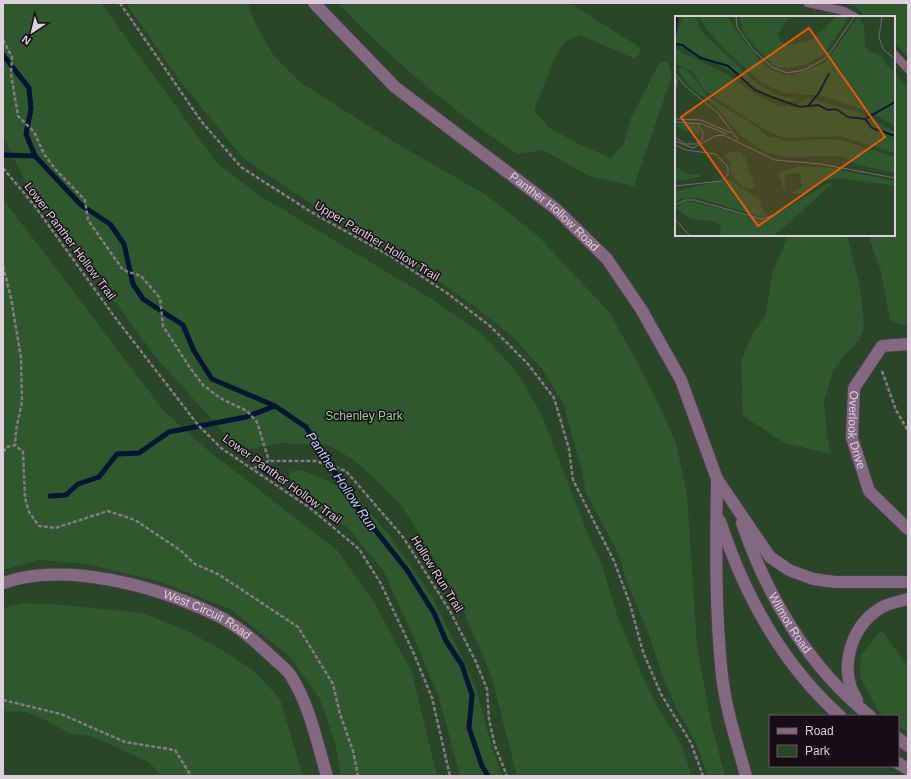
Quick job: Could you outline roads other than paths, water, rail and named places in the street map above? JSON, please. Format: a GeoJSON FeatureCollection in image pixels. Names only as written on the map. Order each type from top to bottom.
{"type":"FeatureCollection","features":[{"type":"Feature","properties":{"kind":"main road","name":"Panther Hollow Road"},"geometry":{"type":"LineString","coordinates":[[314,3],[395,86],[556,209],[607,259],[641,309],[681,380],[717,479],[738,511]]}},
{"type":"Feature","properties":{"kind":"main road","name":"Overlook Drive"},"geometry":{"type":"LineString","coordinates":[[908,344],[882,346],[854,388],[852,438],[869,491],[908,529]]}},
{"type":"Feature","properties":{"kind":"main road","name":"Panther Hollow Road"},"geometry":{"type":"LineString","coordinates":[[717,479],[716,510],[718,633],[722,678],[734,734],[746,776]]}},
{"type":"Feature","properties":{"kind":"main road","name":"Wilmot Road"},"geometry":{"type":"LineString","coordinates":[[716,510],[731,554],[752,600],[772,635],[807,681],[826,703],[839,715]]}},
{"type":"Feature","properties":{"kind":"main road","name":"Wilmot Road"},"geometry":{"type":"LineString","coordinates":[[738,511],[754,558],[774,597],[794,631],[834,681],[867,714]]}},
{"type":"Feature","properties":{"kind":"main road"},"geometry":{"type":"LineString","coordinates":[[738,511],[770,557],[789,570],[813,579],[836,582],[908,582]]}},
{"type":"Feature","properties":{"kind":"main road","name":"West Circuit Road"},"geometry":{"type":"LineString","coordinates":[[3,583],[20,577],[66,574],[118,582],[163,593],[215,614],[255,641],[291,675],[310,716],[327,776]]}},
{"type":"Feature","properties":{"kind":"main road"},"geometry":{"type":"LineString","coordinates":[[867,714],[852,694],[848,658],[850,646],[856,633],[871,615],[888,604],[908,599]]}},
{"type":"Feature","properties":{"kind":"main road"},"geometry":{"type":"LineString","coordinates":[[899,739],[908,746]]}},
{"type":"Feature","properties":{"kind":"main road"},"geometry":{"type":"LineString","coordinates":[[899,764],[908,770]]}},
{"type":"Feature","properties":{"kind":"lane"},"geometry":{"type":"LineString","coordinates":[[808,3],[844,11],[853,16]]}},
{"type":"Feature","properties":{"kind":"lane"},"geometry":{"type":"LineString","coordinates":[[895,55],[908,69]]}},
{"type":"Feature","properties":{"kind":"waterway","name":"Panther Hollow Run"},"geometry":{"type":"LineString","coordinates":[[3,55],[29,88],[31,109],[26,134],[35,156],[81,205],[110,224],[124,244],[133,284],[143,299],[183,325],[194,351],[212,379],[275,406],[306,427],[353,502],[407,570],[434,613],[446,641],[462,665],[472,695],[469,728],[482,766],[488,776]]}},
{"type":"Feature","properties":{"kind":"waterway"},"geometry":{"type":"LineString","coordinates":[[3,155],[35,156]]}},
{"type":"Feature","properties":{"kind":"waterway"},"geometry":{"type":"LineString","coordinates":[[50,496],[66,495],[78,484],[99,477],[117,454],[139,453],[169,432],[246,417],[275,406]]}},
{"type":"Feature","properties":{"kind":"park label","name":"Schenley Park"},"geometry":{"type":"Point","coordinates":[364,416]}}]}
